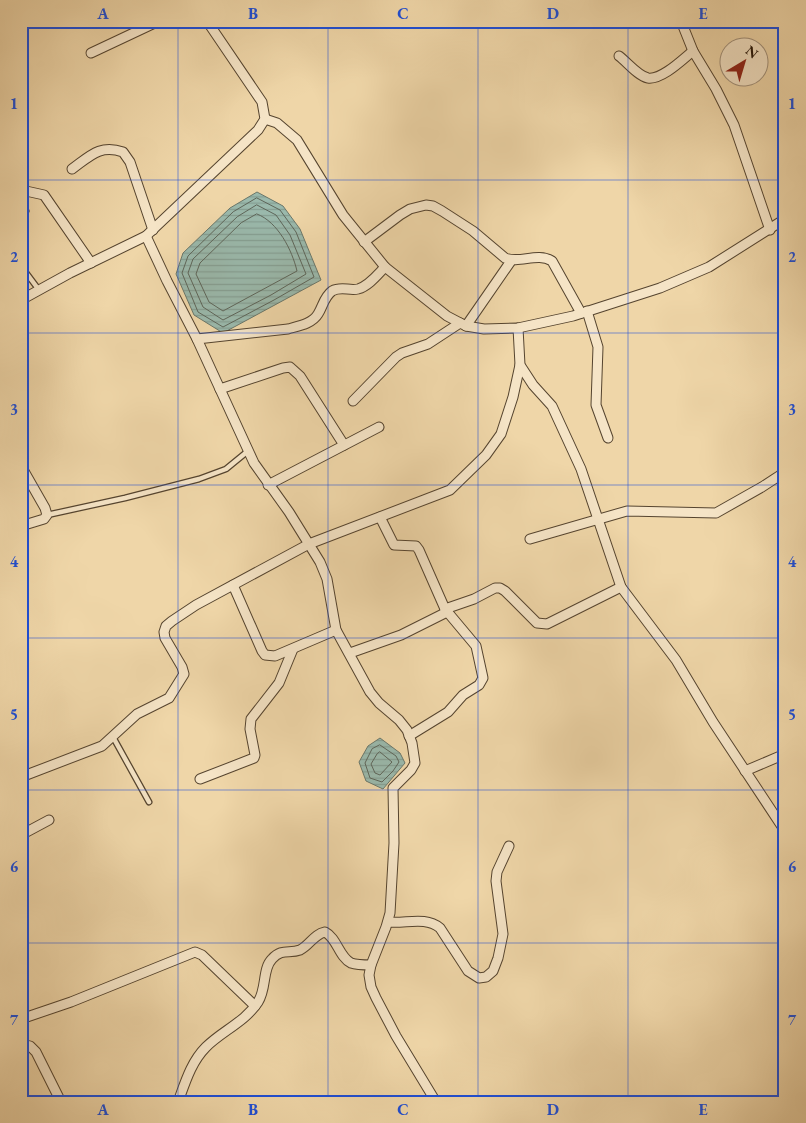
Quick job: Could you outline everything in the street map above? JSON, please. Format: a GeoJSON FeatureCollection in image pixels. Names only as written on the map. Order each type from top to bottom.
{"type":"FeatureCollection","features":[{"type":"Feature","properties":{"kind":"street"},"geometry":{"type":"LineString","coordinates":[[91,53],[159,21]]}},
{"type":"Feature","properties":{"kind":"street"},"geometry":{"type":"LineString","coordinates":[[21,300],[149,233],[258,130],[265,118],[262,102],[207,21]]}},
{"type":"Feature","properties":{"kind":"street"},"geometry":{"type":"LineString","coordinates":[[681,21],[693,51],[716,88],[734,125],[770,230]]}},
{"type":"Feature","properties":{"kind":"street"},"geometry":{"type":"LineString","coordinates":[[619,56],[648,78],[668,70],[693,51]]}},
{"type":"Feature","properties":{"kind":"street"},"geometry":{"type":"LineString","coordinates":[[265,118],[277,123],[297,140],[343,215],[385,267],[447,316],[463,325],[484,329],[518,328],[584,312],[660,288],[709,268],[785,219]]}},
{"type":"Feature","properties":{"kind":"street"},"geometry":{"type":"LineString","coordinates":[[72,169],[98,150],[104,148],[123,152],[130,162],[149,233],[167,281],[197,339],[248,451],[268,485],[289,512],[320,562],[327,579],[336,630],[370,692],[379,703],[399,720],[412,743],[415,763],[411,770],[393,788],[394,843],[391,923],[371,965],[369,975],[371,987],[396,1036],[436,1102]]}},
{"type":"Feature","properties":{"kind":"street"},"geometry":{"type":"LineString","coordinates":[[21,185],[26,191],[44,195],[91,263]]}},
{"type":"Feature","properties":{"kind":"street"},"geometry":{"type":"LineString","coordinates":[[364,242],[410,209],[426,205],[442,211],[473,231],[511,261],[541,257],[552,261],[584,312],[598,347],[596,405],[608,438]]}},
{"type":"Feature","properties":{"kind":"street"},"geometry":{"type":"LineString","coordinates":[[354,401],[396,357],[428,344],[463,325],[511,261]]}},
{"type":"Feature","properties":{"kind":"street"},"geometry":{"type":"LineString","coordinates":[[197,339],[288,329],[302,325],[313,320],[318,315],[324,301],[334,290],[340,288],[362,288],[385,267]]}},
{"type":"Feature","properties":{"kind":"street"},"geometry":{"type":"LineString","coordinates":[[21,777],[102,746],[137,714],[169,698],[184,674],[165,638],[164,632],[166,626],[196,605],[309,544],[450,490],[486,455],[501,434],[507,418],[520,365],[518,328]]}},
{"type":"Feature","properties":{"kind":"street"},"geometry":{"type":"LineString","coordinates":[[520,365],[533,385],[552,406],[581,468],[621,587],[676,660],[697,697],[785,831]]}},
{"type":"Feature","properties":{"kind":"street"},"geometry":{"type":"LineString","coordinates":[[220,389],[290,367],[300,376],[344,445]]}},
{"type":"Feature","properties":{"kind":"street"},"geometry":{"type":"LineString","coordinates":[[268,485],[379,427]]}},
{"type":"Feature","properties":{"kind":"street"},"geometry":{"type":"LineString","coordinates":[[21,466],[45,508],[47,515],[44,519],[21,526]]}},
{"type":"Feature","properties":{"kind":"street"},"geometry":{"type":"LineString","coordinates":[[530,539],[598,518],[635,511],[716,513],[785,472]]}},
{"type":"Feature","properties":{"kind":"street"},"geometry":{"type":"LineString","coordinates":[[380,517],[394,545],[416,546],[419,550],[446,610],[456,624],[470,636],[476,646],[484,678],[479,685],[464,695],[448,712],[409,736]]}},
{"type":"Feature","properties":{"kind":"street"},"geometry":{"type":"LineString","coordinates":[[234,585],[265,655],[275,656],[336,630]]}},
{"type":"Feature","properties":{"kind":"street"},"geometry":{"type":"LineString","coordinates":[[350,653],[401,635],[446,610],[496,588],[506,591],[537,623],[547,624],[621,587]]}},
{"type":"Feature","properties":{"kind":"street"},"geometry":{"type":"LineString","coordinates":[[200,779],[254,758],[250,729],[251,719],[279,683],[293,649]]}},
{"type":"Feature","properties":{"kind":"street"},"geometry":{"type":"LineString","coordinates":[[745,771],[785,754]]}},
{"type":"Feature","properties":{"kind":"street"},"geometry":{"type":"LineString","coordinates":[[21,835],[49,820]]}},
{"type":"Feature","properties":{"kind":"street"},"geometry":{"type":"LineString","coordinates":[[391,923],[428,921],[434,923],[440,928],[468,971],[479,978],[486,976],[493,971],[503,934],[496,890],[497,872],[509,846]]}},
{"type":"Feature","properties":{"kind":"street"},"geometry":{"type":"LineString","coordinates":[[178,1102],[190,1071],[207,1046],[235,1026],[255,1006],[263,992],[266,969],[270,961],[280,952],[299,950],[321,933],[329,934],[351,963],[371,965]]}},
{"type":"Feature","properties":{"kind":"street"},"geometry":{"type":"LineString","coordinates":[[21,1019],[71,1002],[196,952],[202,955],[255,1006]]}},
{"type":"Feature","properties":{"kind":"street"},"geometry":{"type":"LineString","coordinates":[[21,1044],[30,1046],[36,1052],[60,1102]]}},
{"type":"Feature","properties":{"kind":"lane"},"geometry":{"type":"LineString","coordinates":[[21,214],[26,211]]}},
{"type":"Feature","properties":{"kind":"lane"},"geometry":{"type":"LineString","coordinates":[[21,266],[39,290]]}},
{"type":"Feature","properties":{"kind":"lane"},"geometry":{"type":"LineString","coordinates":[[47,515],[199,479],[226,469],[248,451]]}},
{"type":"Feature","properties":{"kind":"lane"},"geometry":{"type":"LineString","coordinates":[[113,737],[149,802]]}},
{"type":"Feature","properties":{"kind":"water"},"geometry":{"type":"Polygon","coordinates":[[[257,192],[283,206],[300,229],[321,280],[223,333],[194,315],[176,274],[183,253],[230,208],[257,192]]]}},
{"type":"Feature","properties":{"kind":"water"},"geometry":{"type":"Polygon","coordinates":[[[380,738],[400,753],[405,763],[383,789],[366,781],[359,762],[368,746],[380,738]]]}}]}
